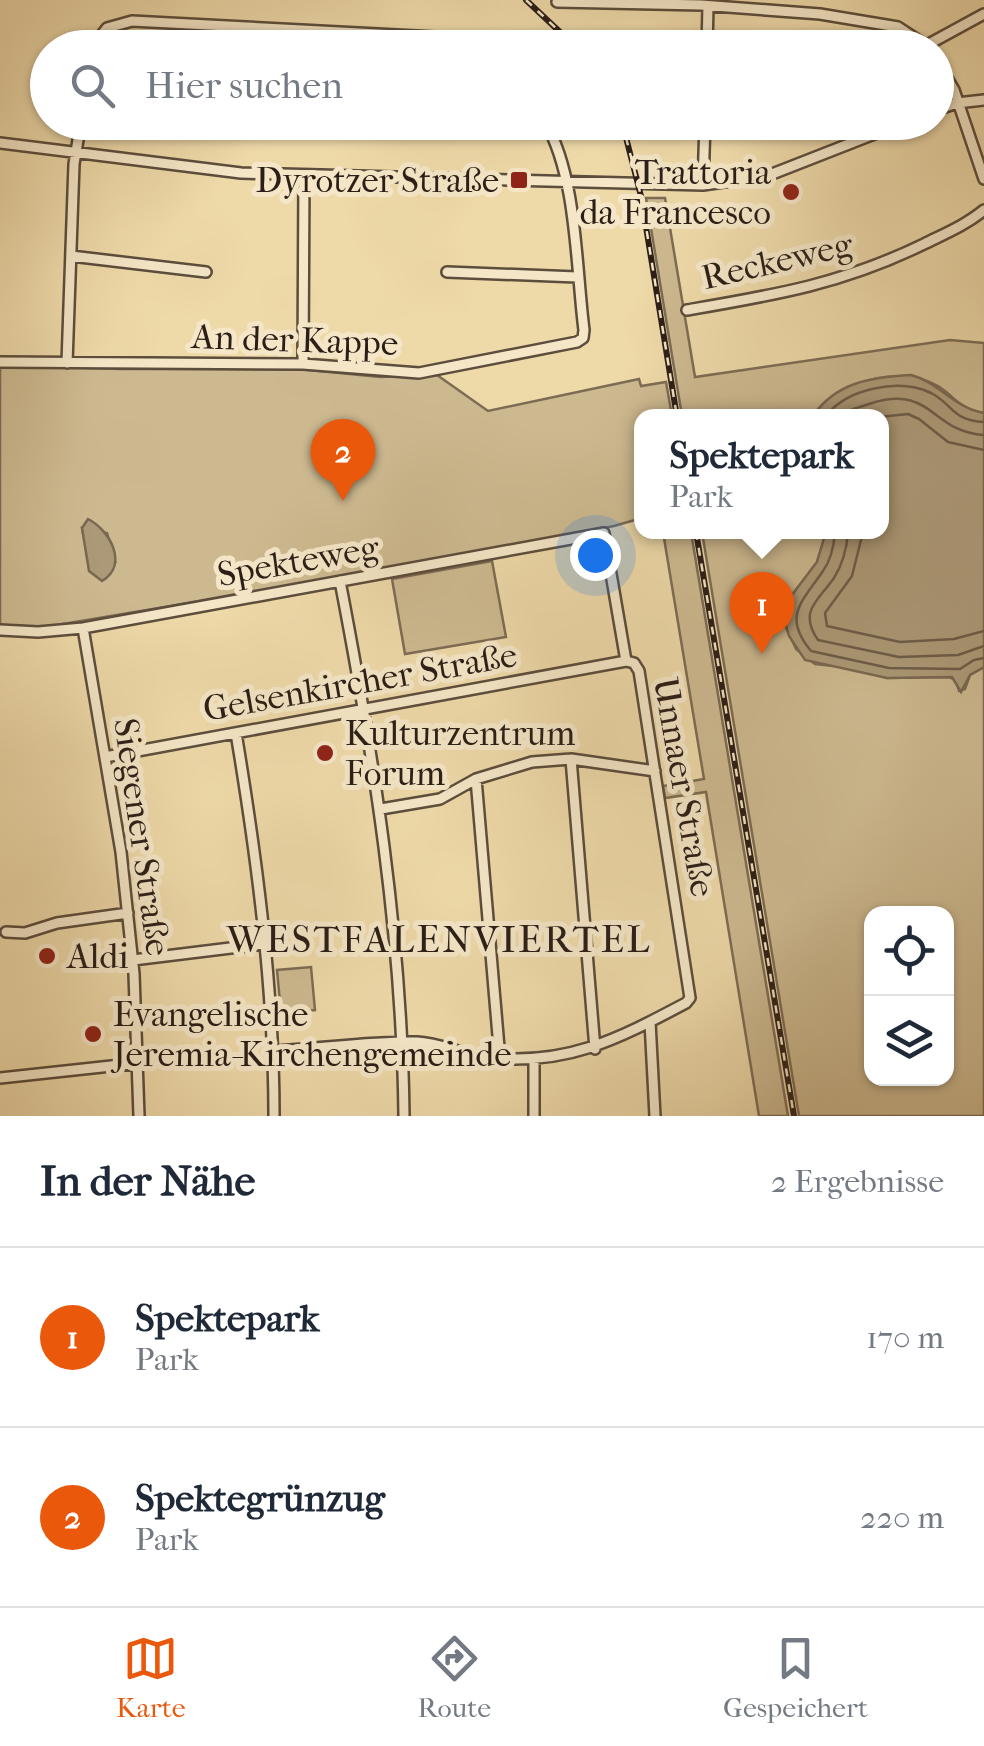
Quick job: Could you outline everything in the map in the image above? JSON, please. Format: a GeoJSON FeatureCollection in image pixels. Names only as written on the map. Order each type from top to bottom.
{"type":"FeatureCollection","features":[{"type":"Feature","properties":{"kind":"street"},"geometry":{"type":"LineString","coordinates":[[557,2],[782,10],[879,22],[905,30]]}},
{"type":"Feature","properties":{"kind":"street"},"geometry":{"type":"LineString","coordinates":[[707,30],[708,6]]}},
{"type":"Feature","properties":{"kind":"street"},"geometry":{"type":"LineString","coordinates":[[954,31],[984,14]]}},
{"type":"Feature","properties":{"kind":"street"},"geometry":{"type":"LineString","coordinates":[[104,30],[132,21],[302,30]]}},
{"type":"Feature","properties":{"kind":"street"},"geometry":{"type":"LineString","coordinates":[[954,95],[984,179]]}},
{"type":"Feature","properties":{"kind":"street"},"geometry":{"type":"LineString","coordinates":[[954,104],[984,100]]}},
{"type":"Feature","properties":{"kind":"street"},"geometry":{"type":"LineString","coordinates":[[67,363],[79,140]]}},
{"type":"Feature","properties":{"kind":"street"},"geometry":{"type":"LineString","coordinates":[[447,272],[577,277],[567,181],[555,140]]}},
{"type":"Feature","properties":{"kind":"street"},"geometry":{"type":"LineString","coordinates":[[703,185],[704,140]]}},
{"type":"Feature","properties":{"kind":"street"},"geometry":{"type":"LineString","coordinates":[[0,143],[240,173],[703,185],[767,176],[859,140]]}},
{"type":"Feature","properties":{"kind":"street"},"geometry":{"type":"LineString","coordinates":[[303,364],[304,175]]}},
{"type":"Feature","properties":{"kind":"street","name":"Reckeweg"},"geometry":{"type":"LineString","coordinates":[[687,310],[805,290],[849,277],[934,239],[984,210]]}},
{"type":"Feature","properties":{"kind":"street"},"geometry":{"type":"LineString","coordinates":[[71,256],[206,272]]}},
{"type":"Feature","properties":{"kind":"street","name":"An der Kappe"},"geometry":{"type":"LineString","coordinates":[[0,362],[303,364],[432,372],[583,338],[577,277]]}},
{"type":"Feature","properties":{"kind":"street","name":"Spekteweg"},"geometry":{"type":"LineString","coordinates":[[0,630],[83,628],[604,533]]}},
{"type":"Feature","properties":{"kind":"street","name":"Unnaer Straße"},"geometry":{"type":"LineString","coordinates":[[604,533],[626,661],[639,670],[690,998],[650,1022]]}},
{"type":"Feature","properties":{"kind":"street"},"geometry":{"type":"LineString","coordinates":[[340,581],[381,809],[394,930],[404,1116]]}},
{"type":"Feature","properties":{"kind":"street","name":"Siegener Straße"},"geometry":{"type":"LineString","coordinates":[[83,628],[118,829],[128,913],[139,1116]]}},
{"type":"Feature","properties":{"kind":"street","name":"Gelsenkircher Straße"},"geometry":{"type":"LineString","coordinates":[[105,757],[626,661]]}},
{"type":"Feature","properties":{"kind":"street"},"geometry":{"type":"LineString","coordinates":[[236,732],[256,850],[274,1116]]}},
{"type":"Feature","properties":{"kind":"street"},"geometry":{"type":"LineString","coordinates":[[381,809],[440,799],[476,779],[532,762],[571,759],[656,771]]}},
{"type":"Feature","properties":{"kind":"street"},"geometry":{"type":"LineString","coordinates":[[571,759],[595,1048]]}},
{"type":"Feature","properties":{"kind":"street"},"geometry":{"type":"LineString","coordinates":[[476,779],[500,1059]]}},
{"type":"Feature","properties":{"kind":"street"},"geometry":{"type":"LineString","coordinates":[[6,932],[25,933],[56,923],[128,913]]}},
{"type":"Feature","properties":{"kind":"street"},"geometry":{"type":"LineString","coordinates":[[133,960],[263,944]]}},
{"type":"Feature","properties":{"kind":"street"},"geometry":{"type":"LineString","coordinates":[[272,1051],[402,1042],[500,1059],[534,1060],[595,1048],[650,1022],[656,1116]]}},
{"type":"Feature","properties":{"kind":"street"},"geometry":{"type":"LineString","coordinates":[[534,1060],[534,1116]]}},
{"type":"Feature","properties":{"kind":"street"},"geometry":{"type":"LineString","coordinates":[[0,1078],[139,1063]]}},
{"type":"Feature","properties":{"kind":"shaded area"},"geometry":{"type":"Polygon","coordinates":[[[646,198],[665,198],[695,377],[950,340],[984,343],[984,413],[963,406],[938,386],[906,377],[870,380],[853,386],[819,409],[681,409],[646,198]]]}},
{"type":"Feature","properties":{"kind":"shaded area"},"geometry":{"type":"Polygon","coordinates":[[[0,365],[299,369],[380,377],[437,375],[488,411],[639,379],[641,386],[666,382],[671,409],[634,409],[634,520],[345,577],[39,628],[0,625],[0,365]],[[82,528],[86,547],[115,561],[107,533],[82,528]]]}},
{"type":"Feature","properties":{"kind":"shaded area"},"geometry":{"type":"Polygon","coordinates":[[[664,539],[692,539],[788,1116],[759,1116],[706,792],[665,798],[663,786],[704,779],[664,539]]]}},
{"type":"Feature","properties":{"kind":"shaded area"},"geometry":{"type":"Polygon","coordinates":[[[703,539],[824,539],[817,562],[792,595],[785,625],[796,649],[815,664],[852,668],[887,678],[949,677],[956,680],[959,691],[965,689],[970,675],[984,667],[984,1116],[799,1116],[703,539]]]}},
{"type":"Feature","properties":{"kind":"shaded area"},"geometry":{"type":"Polygon","coordinates":[[[492,561],[506,637],[405,654],[392,579],[492,561]]]}},
{"type":"Feature","properties":{"kind":"shaded area"},"geometry":{"type":"Polygon","coordinates":[[[311,967],[315,1010],[281,1013],[277,970],[311,967]]]}},
{"type":"Feature","properties":{"kind":"water"},"geometry":{"type":"Polygon","coordinates":[[[882,377],[921,378],[964,406],[984,413],[984,667],[970,675],[961,692],[952,677],[887,678],[805,660],[785,622],[792,595],[817,562],[824,539],[889,539],[889,409],[819,409],[844,389],[882,377]]]}},
{"type":"Feature","properties":{"kind":"water"},"geometry":{"type":"Polygon","coordinates":[[[88,519],[103,531],[113,548],[114,566],[102,581],[89,571],[82,528],[88,519]]]}},
{"type":"Feature","properties":{"kind":"railway"},"geometry":{"type":"LineString","coordinates":[[526,0],[558,30]]}},
{"type":"Feature","properties":{"kind":"railway"},"geometry":{"type":"LineString","coordinates":[[627,140],[641,196],[676,409]]}},
{"type":"Feature","properties":{"kind":"railway"},"geometry":{"type":"LineString","coordinates":[[697,539],[794,1116]]}},
{"type":"Feature","properties":{"kind":"place","name":"Dyrotzer Straße"},"geometry":{"type":"Point","coordinates":[519,180]}},
{"type":"Feature","properties":{"kind":"place","name":"Trattoria da Francesco"},"geometry":{"type":"Point","coordinates":[791,192]}},
{"type":"Feature","properties":{"kind":"place","name":"Spektegrünzug"},"geometry":{"type":"Point","coordinates":[343,501]}},
{"type":"Feature","properties":{"kind":"place","name":"Spektepark"},"geometry":{"type":"Point","coordinates":[762,654]}},
{"type":"Feature","properties":{"kind":"place","name":"Kulturzentrum Forum"},"geometry":{"type":"Point","coordinates":[325,753]}},
{"type":"Feature","properties":{"kind":"place","name":"Aldi"},"geometry":{"type":"Point","coordinates":[47,956]}},
{"type":"Feature","properties":{"kind":"place","name":"Evangelische Jeremia-Kirchengemeinde"},"geometry":{"type":"Point","coordinates":[93,1034]}},
{"type":"Feature","properties":{"kind":"district","name":"WESTFALENVIERTEL"},"geometry":{"type":"Point","coordinates":[439,939]}}]}
